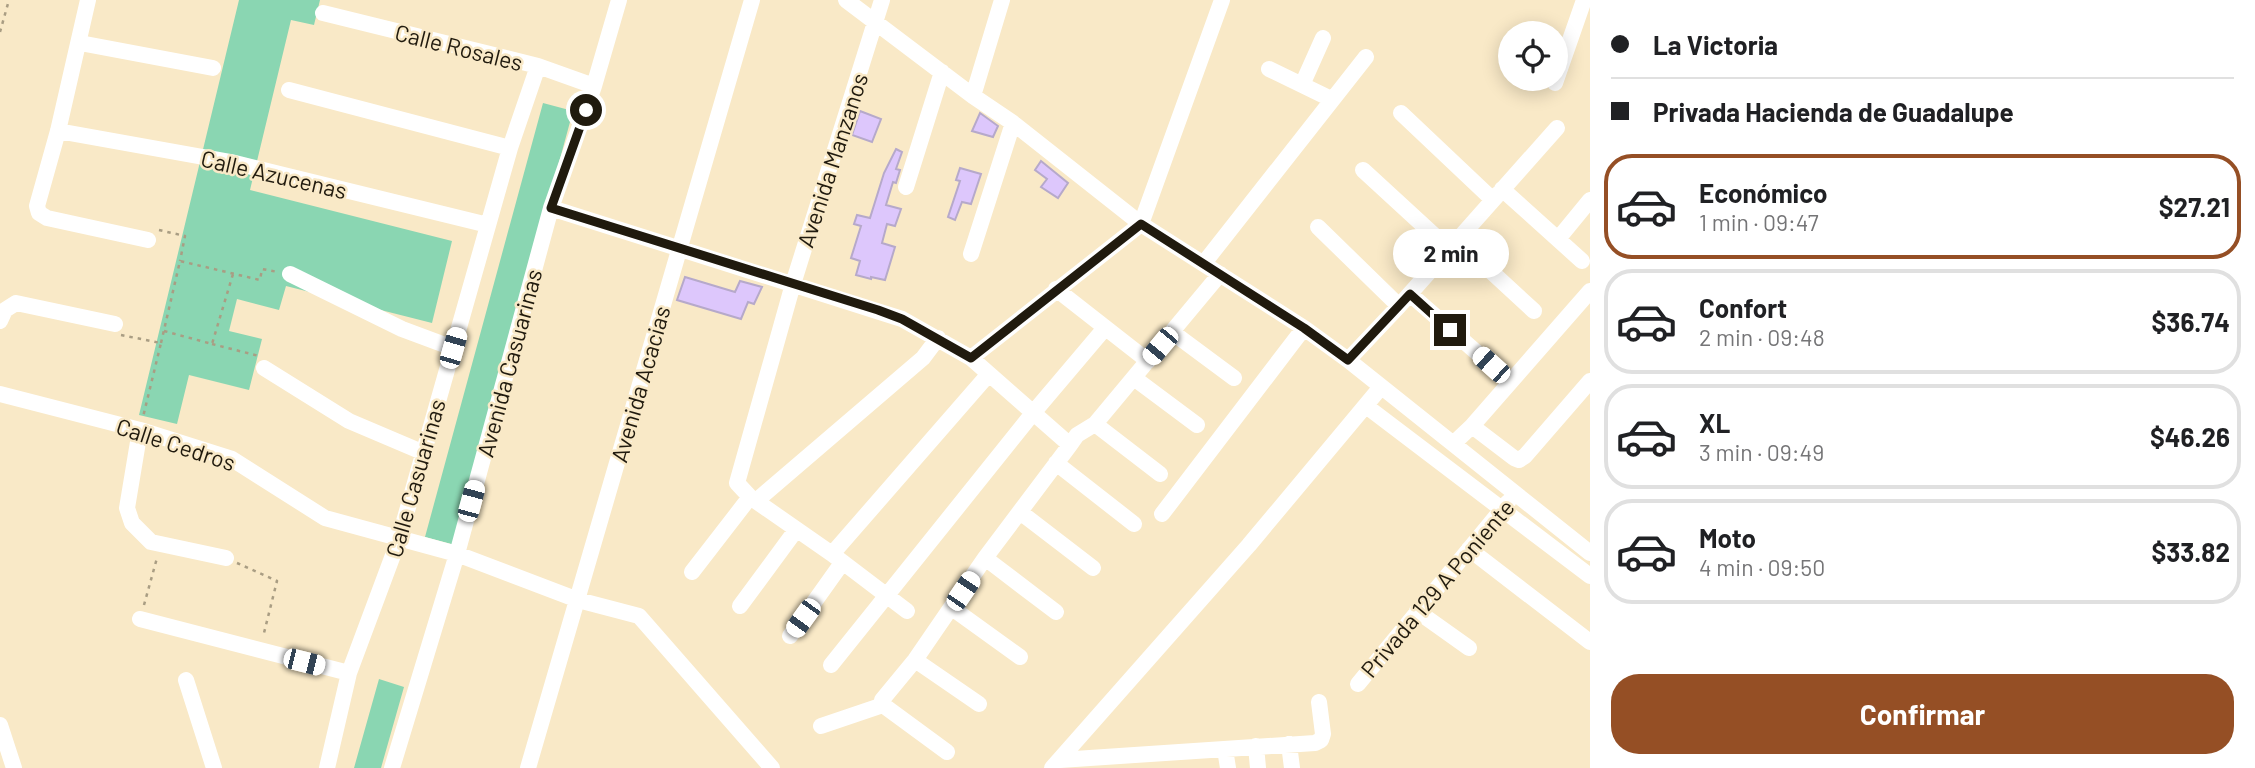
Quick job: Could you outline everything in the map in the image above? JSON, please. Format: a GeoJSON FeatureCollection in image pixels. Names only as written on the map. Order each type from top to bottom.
{"type":"FeatureCollection","features":[{"type":"Feature","properties":{"kind":"street"},"geometry":{"type":"LineString","coordinates":[[88,0],[80,43],[37,206],[39,213],[47,218],[148,240]]}},
{"type":"Feature","properties":{"kind":"street","name":"Avenida Casuarinas"},"geometry":{"type":"LineString","coordinates":[[392,768],[457,554],[551,208],[594,86],[619,0]]}},
{"type":"Feature","properties":{"kind":"street","name":"Avenida Acacias"},"geometry":{"type":"LineString","coordinates":[[528,768],[752,0]]}},
{"type":"Feature","properties":{"kind":"street"},"geometry":{"type":"LineString","coordinates":[[846,0],[1013,123],[1141,224],[1304,328],[1348,360],[1517,492],[1590,553]]}},
{"type":"Feature","properties":{"kind":"street","name":"Avenida Manzanos"},"geometry":{"type":"LineString","coordinates":[[753,499],[737,483],[793,284],[882,0]]}},
{"type":"Feature","properties":{"kind":"street"},"geometry":{"type":"LineString","coordinates":[[973,96],[1003,0]]}},
{"type":"Feature","properties":{"kind":"street"},"geometry":{"type":"LineString","coordinates":[[971,358],[1141,224],[1222,0]]}},
{"type":"Feature","properties":{"kind":"street"},"geometry":{"type":"LineString","coordinates":[[1568,46],[1584,0]]}},
{"type":"Feature","properties":{"kind":"street","name":"Calle Rosales"},"geometry":{"type":"LineString","coordinates":[[323,13],[538,66],[594,86]]}},
{"type":"Feature","properties":{"kind":"street"},"geometry":{"type":"LineString","coordinates":[[1302,85],[1323,38]]}},
{"type":"Feature","properties":{"kind":"street"},"geometry":{"type":"LineString","coordinates":[[80,43],[213,68]]}},
{"type":"Feature","properties":{"kind":"street"},"geometry":{"type":"LineString","coordinates":[[1204,263],[1366,57]]}},
{"type":"Feature","properties":{"kind":"street","name":"Calle Casuarinas"},"geometry":{"type":"LineString","coordinates":[[327,768],[349,673],[399,540],[510,148],[538,66]]}},
{"type":"Feature","properties":{"kind":"street"},"geometry":{"type":"LineString","coordinates":[[1269,69],[1331,99]]}},
{"type":"Feature","properties":{"kind":"street"},"geometry":{"type":"LineString","coordinates":[[906,187],[942,72]]}},
{"type":"Feature","properties":{"kind":"street"},"geometry":{"type":"LineString","coordinates":[[289,90],[510,148]]}},
{"type":"Feature","properties":{"kind":"street"},"geometry":{"type":"LineString","coordinates":[[1401,113],[1582,261]]}},
{"type":"Feature","properties":{"kind":"street"},"geometry":{"type":"LineString","coordinates":[[971,254],[1013,123]]}},
{"type":"Feature","properties":{"kind":"street"},"geometry":{"type":"LineString","coordinates":[[1348,360],[1557,128]]}},
{"type":"Feature","properties":{"kind":"street","name":"Calle Azucenas"},"geometry":{"type":"LineString","coordinates":[[58,131],[232,162],[488,225]]}},
{"type":"Feature","properties":{"kind":"street"},"geometry":{"type":"LineString","coordinates":[[1363,170],[1534,311]]}},
{"type":"Feature","properties":{"kind":"street"},"geometry":{"type":"LineString","coordinates":[[1558,239],[1590,200]]}},
{"type":"Feature","properties":{"kind":"street"},"geometry":{"type":"LineString","coordinates":[[551,208],[902,319],[971,358],[1070,445]]}},
{"type":"Feature","properties":{"kind":"street"},"geometry":{"type":"LineString","coordinates":[[1318,227],[1404,300],[1491,365]]}},
{"type":"Feature","properties":{"kind":"street"},"geometry":{"type":"LineString","coordinates":[[290,274],[402,329],[453,348]]}},
{"type":"Feature","properties":{"kind":"street"},"geometry":{"type":"LineString","coordinates":[[947,752],[883,705],[882,700],[915,660],[985,558],[1077,435],[1095,424],[1220,274]]}},
{"type":"Feature","properties":{"kind":"street"},"geometry":{"type":"LineString","coordinates":[[1056,289],[1148,361]]}},
{"type":"Feature","properties":{"kind":"street"},"geometry":{"type":"LineString","coordinates":[[1454,443],[1590,291]]}},
{"type":"Feature","properties":{"kind":"street"},"geometry":{"type":"LineString","coordinates":[[0,321],[5,310],[16,303],[115,324]]}},
{"type":"Feature","properties":{"kind":"street"},"geometry":{"type":"LineString","coordinates":[[831,665],[1033,413],[1105,328]]}},
{"type":"Feature","properties":{"kind":"street"},"geometry":{"type":"LineString","coordinates":[[1162,513],[1304,328]]}},
{"type":"Feature","properties":{"kind":"street"},"geometry":{"type":"LineString","coordinates":[[1172,332],[1234,378]]}},
{"type":"Feature","properties":{"kind":"street"},"geometry":{"type":"LineString","coordinates":[[692,572],[753,499],[923,358],[938,338]]}},
{"type":"Feature","properties":{"kind":"street"},"geometry":{"type":"LineString","coordinates":[[264,368],[349,421],[422,452]]}},
{"type":"Feature","properties":{"kind":"street"},"geometry":{"type":"LineString","coordinates":[[790,636],[837,559],[988,374]]}},
{"type":"Feature","properties":{"kind":"street"},"geometry":{"type":"LineString","coordinates":[[1134,378],[1197,425]]}},
{"type":"Feature","properties":{"kind":"street"},"geometry":{"type":"LineString","coordinates":[[1472,426],[1519,460],[1590,381]]}},
{"type":"Feature","properties":{"kind":"street"},"geometry":{"type":"LineString","coordinates":[[1056,764],[1258,533],[1381,387]]}},
{"type":"Feature","properties":{"kind":"street","name":"Calle Cedros"},"geometry":{"type":"LineString","coordinates":[[0,394],[140,430],[232,459],[249,467],[325,518],[457,554],[578,600],[639,616],[772,768]]}},
{"type":"Feature","properties":{"kind":"street"},"geometry":{"type":"LineString","coordinates":[[1366,406],[1590,576]]}},
{"type":"Feature","properties":{"kind":"street"},"geometry":{"type":"LineString","coordinates":[[1095,424],[1160,474]]}},
{"type":"Feature","properties":{"kind":"street"},"geometry":{"type":"LineString","coordinates":[[140,430],[127,508],[132,523],[151,542],[226,558]]}},
{"type":"Feature","properties":{"kind":"street"},"geometry":{"type":"LineString","coordinates":[[1056,463],[1134,524]]}},
{"type":"Feature","properties":{"kind":"street","name":"Privada 129 A Poniente"},"geometry":{"type":"LineString","coordinates":[[1358,684],[1517,492]]}},
{"type":"Feature","properties":{"kind":"street"},"geometry":{"type":"LineString","coordinates":[[753,499],[907,611]]}},
{"type":"Feature","properties":{"kind":"street"},"geometry":{"type":"LineString","coordinates":[[1020,512],[1093,568]]}},
{"type":"Feature","properties":{"kind":"street"},"geometry":{"type":"LineString","coordinates":[[740,606],[796,530]]}},
{"type":"Feature","properties":{"kind":"street"},"geometry":{"type":"LineString","coordinates":[[1469,550],[1590,642]]}},
{"type":"Feature","properties":{"kind":"street"},"geometry":{"type":"LineString","coordinates":[[985,558],[1056,612]]}},
{"type":"Feature","properties":{"kind":"street"},"geometry":{"type":"LineString","coordinates":[[952,608],[1020,657]]}},
{"type":"Feature","properties":{"kind":"street"},"geometry":{"type":"LineString","coordinates":[[1417,611],[1469,648]]}},
{"type":"Feature","properties":{"kind":"street"},"geometry":{"type":"LineString","coordinates":[[139,619],[349,673]]}},
{"type":"Feature","properties":{"kind":"street"},"geometry":{"type":"LineString","coordinates":[[915,660],[979,704]]}},
{"type":"Feature","properties":{"kind":"street"},"geometry":{"type":"LineString","coordinates":[[186,680],[214,768]]}},
{"type":"Feature","properties":{"kind":"street"},"geometry":{"type":"LineString","coordinates":[[1056,764],[1163,760],[1193,751],[1321,740],[1323,734],[1320,702]]}},
{"type":"Feature","properties":{"kind":"street"},"geometry":{"type":"LineString","coordinates":[[821,726],[883,705]]}},
{"type":"Feature","properties":{"kind":"street"},"geometry":{"type":"LineString","coordinates":[[0,725],[14,768]]}},
{"type":"Feature","properties":{"kind":"street"},"geometry":{"type":"LineString","coordinates":[[1289,744],[1292,768]]}},
{"type":"Feature","properties":{"kind":"street"},"geometry":{"type":"LineString","coordinates":[[1256,747],[1258,768]]}},
{"type":"Feature","properties":{"kind":"street"},"geometry":{"type":"LineString","coordinates":[[1225,748],[1228,768]]}},
{"type":"Feature","properties":{"kind":"street"},"geometry":{"type":"LineString","coordinates":[[1193,751],[1196,768]]}},
{"type":"Feature","properties":{"kind":"path"},"geometry":{"type":"LineString","coordinates":[[0,32],[9,0]]}},
{"type":"Feature","properties":{"kind":"path"},"geometry":{"type":"LineString","coordinates":[[140,430],[185,236],[150,229],[148,240]]}},
{"type":"Feature","properties":{"kind":"path"},"geometry":{"type":"LineString","coordinates":[[180,261],[260,280],[262,269],[290,274]]}},
{"type":"Feature","properties":{"kind":"path"},"geometry":{"type":"LineString","coordinates":[[212,344],[233,274]]}},
{"type":"Feature","properties":{"kind":"path"},"geometry":{"type":"LineString","coordinates":[[115,324],[113,333],[161,343]]}},
{"type":"Feature","properties":{"kind":"path"},"geometry":{"type":"LineString","coordinates":[[164,331],[267,357],[264,368]]}},
{"type":"Feature","properties":{"kind":"path"},"geometry":{"type":"LineString","coordinates":[[139,619],[161,544]]}},
{"type":"Feature","properties":{"kind":"path"},"geometry":{"type":"LineString","coordinates":[[226,558],[277,582],[260,650]]}},
{"type":"Feature","properties":{"kind":"green space"},"geometry":{"type":"Polygon","coordinates":[[[239,0],[320,0],[314,25],[291,20],[250,190],[452,241],[432,323],[286,286],[279,310],[237,299],[229,331],[262,339],[249,390],[189,375],[177,424],[139,415],[239,0]]]}},
{"type":"Feature","properties":{"kind":"green space"},"geometry":{"type":"Polygon","coordinates":[[[543,103],[573,111],[455,545],[425,537],[543,103]]]}},
{"type":"Feature","properties":{"kind":"green space"},"geometry":{"type":"Polygon","coordinates":[[[379,679],[404,687],[381,768],[354,768],[379,679]]]}},
{"type":"Feature","properties":{"kind":"building"},"geometry":{"type":"Polygon","coordinates":[[[860,111],[881,119],[872,142],[852,135],[860,111]]]}},
{"type":"Feature","properties":{"kind":"building"},"geometry":{"type":"Polygon","coordinates":[[[980,113],[998,126],[993,137],[972,131],[980,113]]]}},
{"type":"Feature","properties":{"kind":"building"},"geometry":{"type":"Polygon","coordinates":[[[896,149],[902,152],[896,169],[900,170],[886,205],[901,209],[895,226],[887,224],[882,243],[895,247],[885,280],[871,279],[856,275],[860,261],[851,258],[861,226],[854,224],[857,215],[870,218],[884,173],[896,149]]]}},
{"type":"Feature","properties":{"kind":"building"},"geometry":{"type":"Polygon","coordinates":[[[1041,161],[1068,183],[1058,198],[1041,187],[1047,179],[1035,170],[1041,161]]]}},
{"type":"Feature","properties":{"kind":"building"},"geometry":{"type":"Polygon","coordinates":[[[960,168],[981,174],[971,204],[962,202],[955,220],[948,217],[960,181],[956,180],[960,168]]]}},
{"type":"Feature","properties":{"kind":"building"},"geometry":{"type":"Polygon","coordinates":[[[685,277],[735,292],[740,281],[762,287],[754,304],[748,302],[741,319],[677,300],[685,277]]]}},
{"type":"Feature","properties":{"kind":"route"},"geometry":{"type":"LineString","coordinates":[[586,110],[551,208],[878,310],[902,319],[971,358],[1141,224],[1304,328],[1348,360],[1410,294],[1450,330]]}}]}
